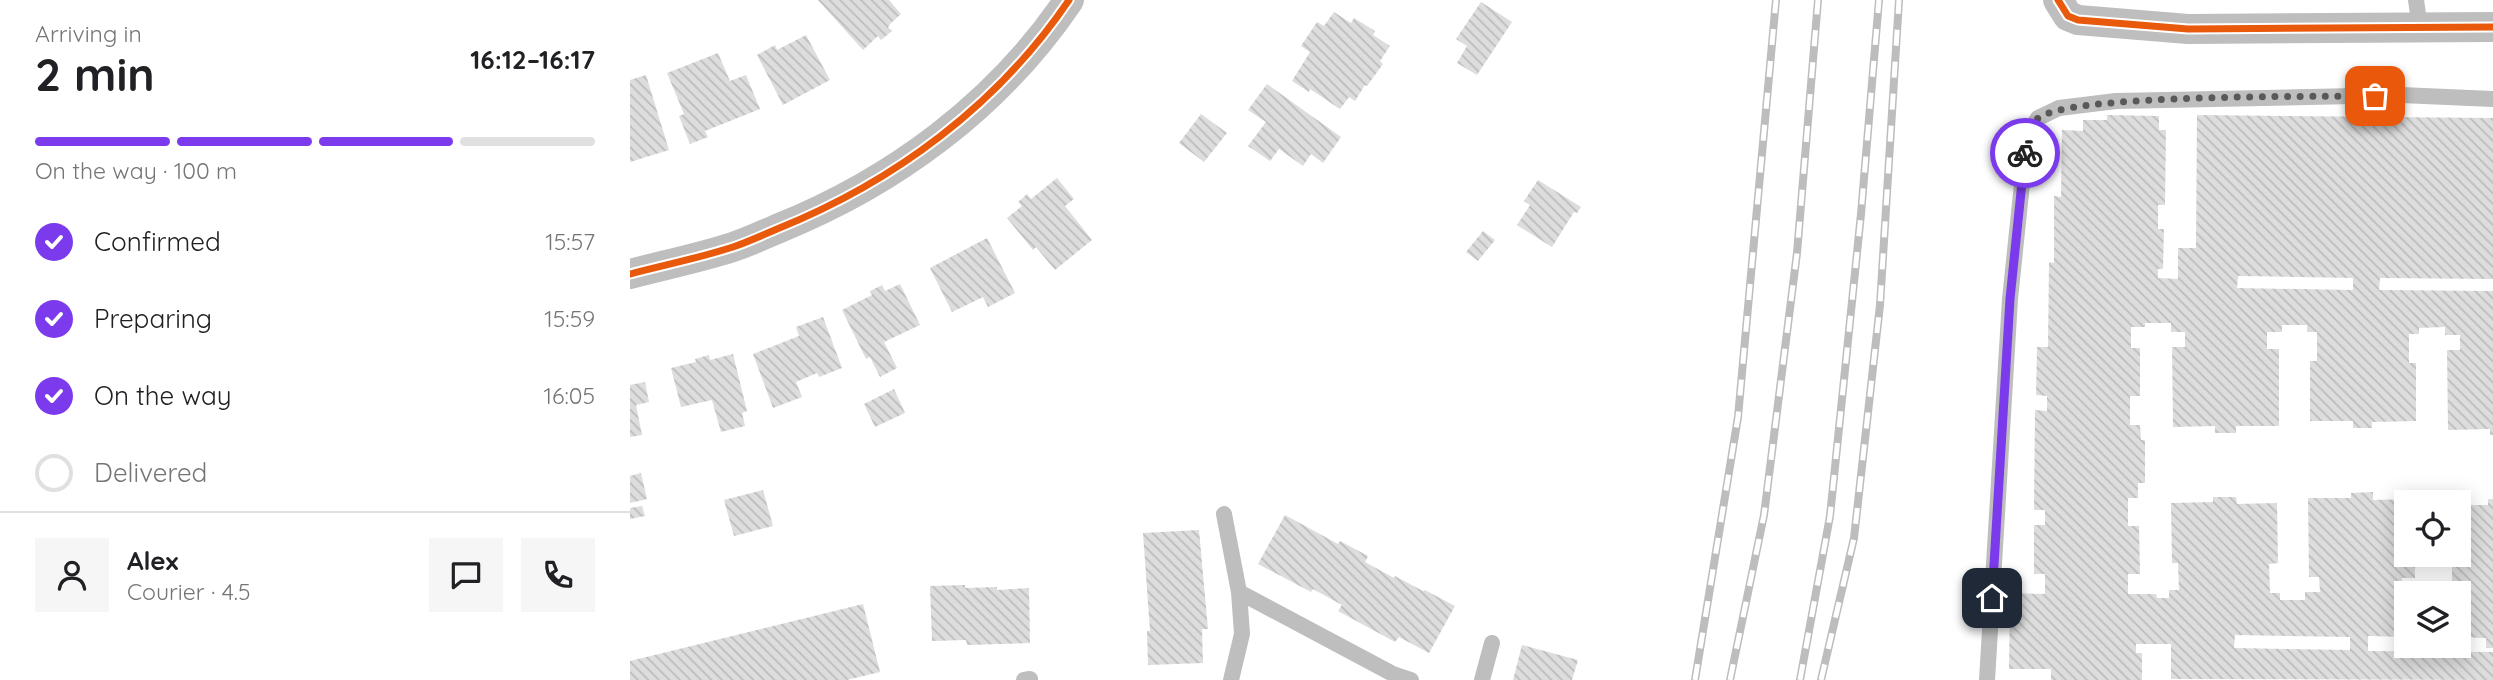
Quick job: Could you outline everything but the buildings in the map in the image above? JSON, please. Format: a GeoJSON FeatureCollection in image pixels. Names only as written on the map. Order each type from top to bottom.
{"type":"FeatureCollection","features":[{"type":"Feature","properties":{"kind":"street"},"geometry":{"type":"LineString","coordinates":[[630,274],[734,247],[817,213],[890,173],[937,140],[979,105],[1019,64],[1069,0]]}},
{"type":"Feature","properties":{"kind":"street"},"geometry":{"type":"LineString","coordinates":[[2058,0],[2068,16],[2078,20],[2188,29],[2418,14],[2493,27]]}},
{"type":"Feature","properties":{"kind":"lane"},"geometry":{"type":"LineString","coordinates":[[1987,680],[2012,286],[2027,136],[2038,118],[2059,108],[2116,101],[2401,95],[2493,99]]}},
{"type":"Feature","properties":{"kind":"lane"},"geometry":{"type":"LineString","coordinates":[[1224,514],[1239,592],[1242,634],[1231,680]]}},
{"type":"Feature","properties":{"kind":"lane"},"geometry":{"type":"LineString","coordinates":[[1239,592],[1393,674],[1411,680]]}},
{"type":"Feature","properties":{"kind":"lane"},"geometry":{"type":"LineString","coordinates":[[1482,680],[1492,643]]}},
{"type":"Feature","properties":{"kind":"lane"},"geometry":{"type":"LineString","coordinates":[[1024,680],[1030,679]]}},
{"type":"Feature","properties":{"kind":"railway"},"geometry":{"type":"LineString","coordinates":[[1695,680],[1738,417],[1776,0]]}},
{"type":"Feature","properties":{"kind":"railway"},"geometry":{"type":"LineString","coordinates":[[1730,680],[1764,515],[1797,253],[1818,0]]}},
{"type":"Feature","properties":{"kind":"railway"},"geometry":{"type":"LineString","coordinates":[[1800,680],[1830,516],[1861,214],[1879,0]]}},
{"type":"Feature","properties":{"kind":"railway"},"geometry":{"type":"LineString","coordinates":[[1821,680],[1854,538],[1880,305],[1899,0]]}},
{"type":"Feature","properties":{"kind":"cycle path"},"geometry":{"type":"LineString","coordinates":[[630,274],[750,241],[820,210],[902,164],[976,106],[1010,73],[1041,38],[1069,0]]}},
{"type":"Feature","properties":{"kind":"cycle path"},"geometry":{"type":"LineString","coordinates":[[2058,0],[2068,16],[2078,20],[2188,29],[2493,27]]}},
{"type":"Feature","properties":{"kind":"way so far"},"geometry":{"type":"LineString","coordinates":[[2025,153],[2027,136],[2038,118],[2059,108],[2116,101],[2375,96]]}},
{"type":"Feature","properties":{"kind":"route"},"geometry":{"type":"LineString","coordinates":[[1992,598],[2010,299],[2025,153]]}}]}
